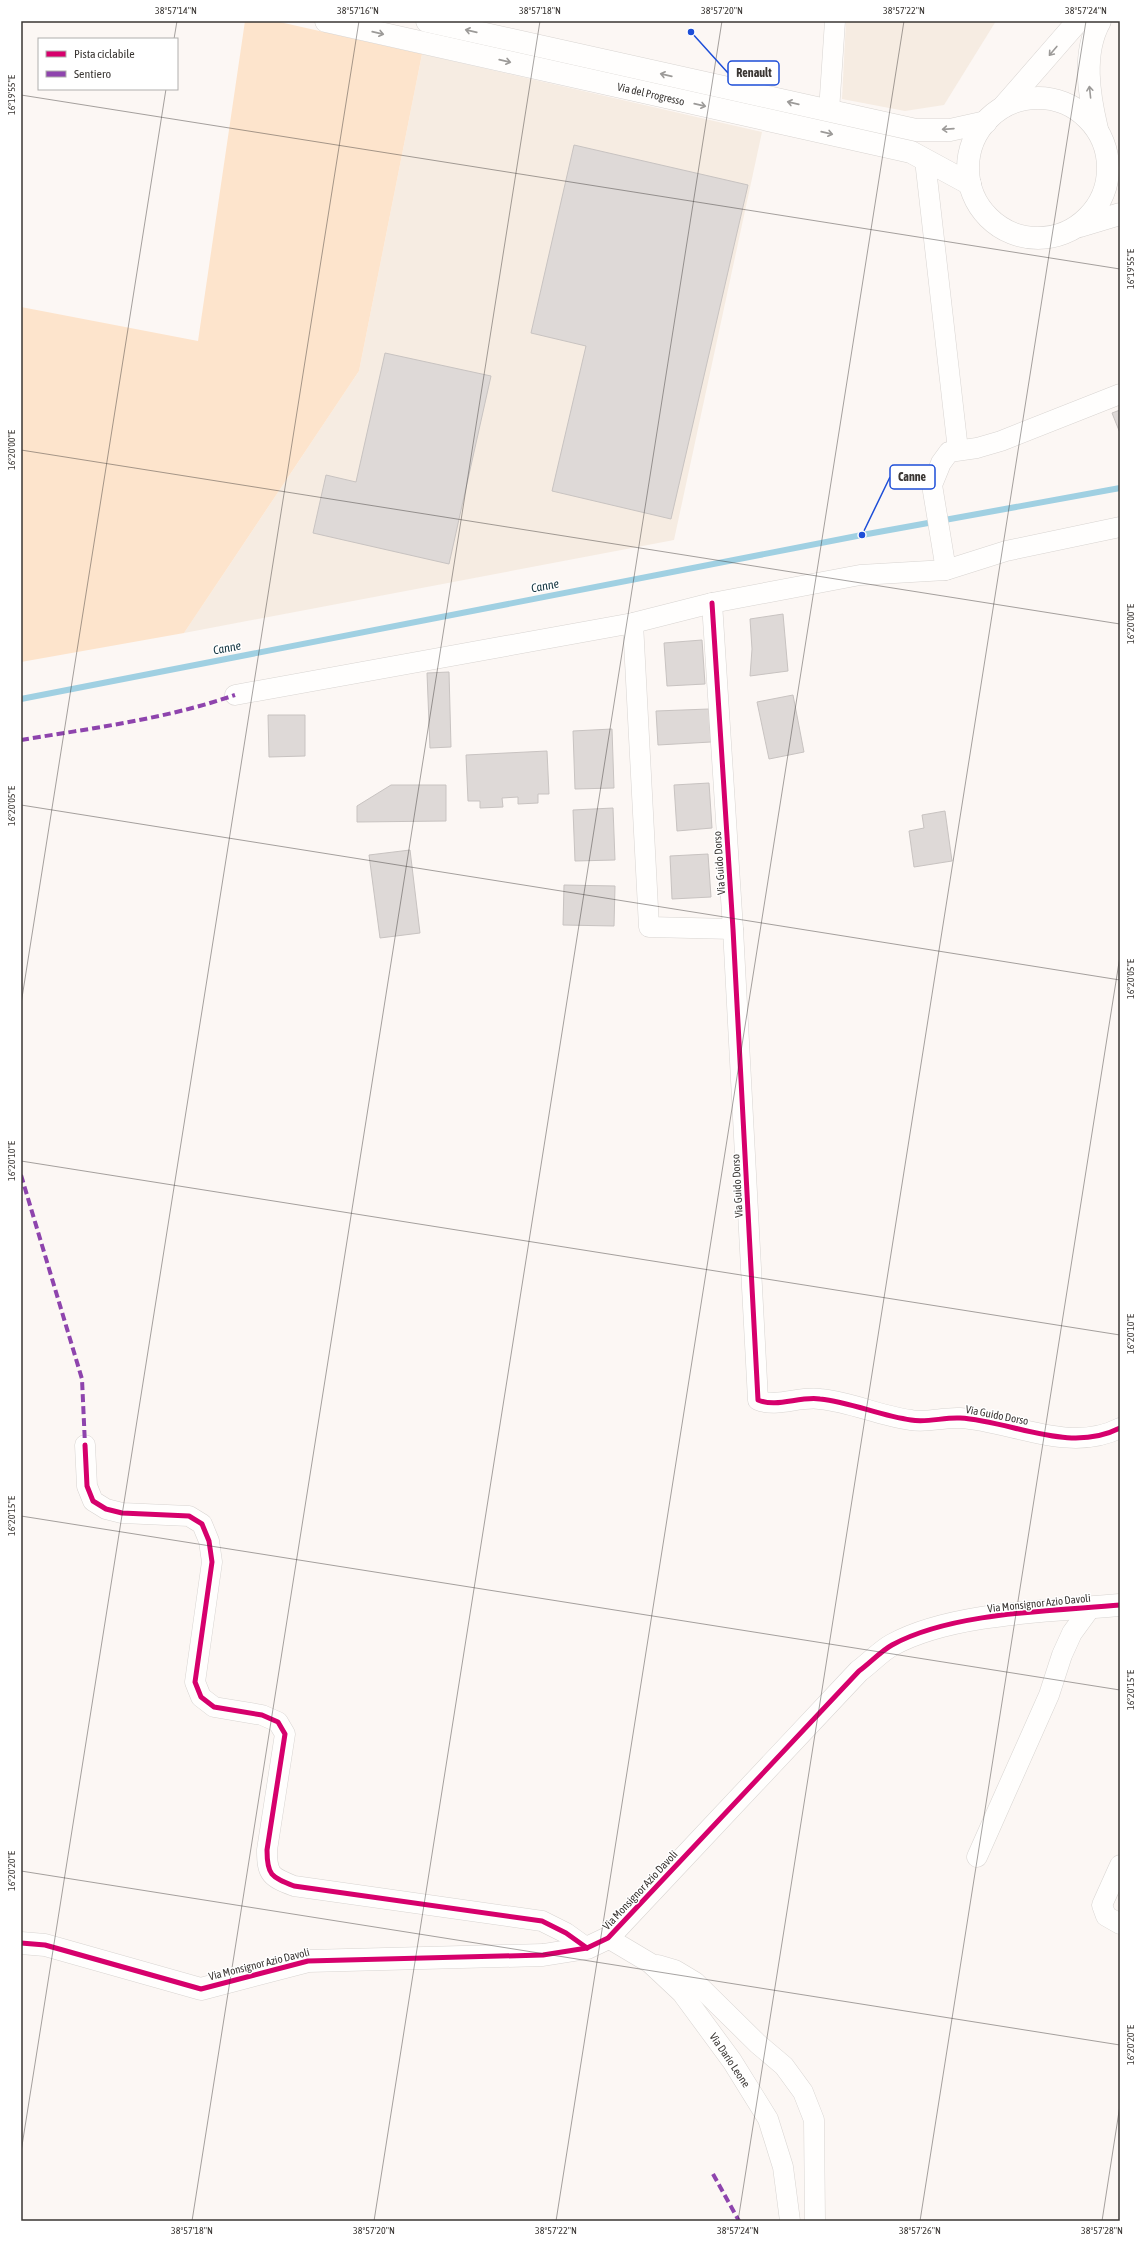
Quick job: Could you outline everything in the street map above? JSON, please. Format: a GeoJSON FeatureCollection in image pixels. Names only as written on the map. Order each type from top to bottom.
{"type":"FeatureCollection","features":[{"type":"Feature","properties":{"kind":"street","name":"Via del Progresso"},"geometry":{"type":"LineString","coordinates":[[326,21],[911,152],[970,184]]}},
{"type":"Feature","properties":{"kind":"street","name":"Via del Progresso"},"geometry":{"type":"LineString","coordinates":[[427,21],[916,130],[950,130],[993,116]]}},
{"type":"Feature","properties":{"kind":"street"},"geometry":{"type":"LineString","coordinates":[[829,111],[835,21]]}},
{"type":"Feature","properties":{"kind":"street"},"geometry":{"type":"LineString","coordinates":[[1092,23],[993,116],[974,140],[969,162],[970,184],[978,205],[993,222],[1012,234],[1034,239],[1056,236],[1077,227],[1120,214]]}},
{"type":"Feature","properties":{"kind":"street"},"geometry":{"type":"LineString","coordinates":[[1077,227],[1092,214],[1103,196],[1108,176],[1108,162],[1099,133],[1089,81],[1092,23]]}},
{"type":"Feature","properties":{"kind":"street"},"geometry":{"type":"LineString","coordinates":[[993,116],[1021,100],[1042,98],[1064,103],[1083,114],[1099,133],[1120,152]]}},
{"type":"Feature","properties":{"kind":"street"},"geometry":{"type":"LineString","coordinates":[[926,160],[958,450]]}},
{"type":"Feature","properties":{"kind":"street"},"geometry":{"type":"LineString","coordinates":[[946,570],[932,485],[941,463],[949,452],[977,448],[1001,441],[1120,394]]}},
{"type":"Feature","properties":{"kind":"street"},"geometry":{"type":"LineString","coordinates":[[235,695],[632,622],[712,603],[860,575],[946,570],[1006,551],[1120,527]]}},
{"type":"Feature","properties":{"kind":"street","name":"Via Guido Dorso"},"geometry":{"type":"LineString","coordinates":[[712,603],[733,929],[758,1400],[768,1404],[799,1398],[820,1399],[912,1421],[959,1418],[1051,1436],[1082,1438],[1120,1428]]}},
{"type":"Feature","properties":{"kind":"street"},"geometry":{"type":"LineString","coordinates":[[632,622],[649,927],[733,929]]}},
{"type":"Feature","properties":{"kind":"street"},"geometry":{"type":"LineString","coordinates":[[85,1445],[87,1486],[93,1500],[106,1509],[122,1512],[189,1516],[202,1524],[209,1541],[212,1562],[195,1682],[201,1697],[214,1707],[262,1715],[278,1722],[285,1734],[267,1850],[267,1867],[277,1879],[294,1886],[542,1921],[566,1933],[587,1948]]}},
{"type":"Feature","properties":{"kind":"street","name":"Via Monsignor Azio Davoli"},"geometry":{"type":"LineString","coordinates":[[21,1944],[46,1945],[201,1989],[308,1960],[542,1956],[587,1948],[608,1938],[859,1671],[892,1645],[930,1630],[990,1617],[1120,1605]]}},
{"type":"Feature","properties":{"kind":"street"},"geometry":{"type":"LineString","coordinates":[[977,1857],[1049,1695],[1062,1655],[1072,1633],[1091,1607]]}},
{"type":"Feature","properties":{"kind":"street"},"geometry":{"type":"LineString","coordinates":[[1120,1865],[1102,1904],[1106,1916],[1120,1924]]}},
{"type":"Feature","properties":{"kind":"street","name":"Via Dario Leone"},"geometry":{"type":"LineString","coordinates":[[608,1938],[650,1963],[682,1993],[732,2061],[768,2119],[782,2167],[790,2221]]}},
{"type":"Feature","properties":{"kind":"street"},"geometry":{"type":"LineString","coordinates":[[650,1963],[675,1970],[696,1982],[758,2044],[784,2066],[803,2092],[814,2120],[815,2221]]}},
{"type":"Feature","properties":{"kind":"shaded area"},"geometry":{"type":"Polygon","coordinates":[[[245,21],[275,21],[422,54],[359,371],[184,633],[21,662],[21,307],[198,341],[245,21]]]}},
{"type":"Feature","properties":{"kind":"shaded area"},"geometry":{"type":"Polygon","coordinates":[[[846,21],[996,21],[944,105],[905,111],[842,99],[846,21]]]}},
{"type":"Feature","properties":{"kind":"shaded area"},"geometry":{"type":"Polygon","coordinates":[[[422,54],[762,132],[674,540],[184,633],[359,371],[422,54]]]}},
{"type":"Feature","properties":{"kind":"building"},"geometry":{"type":"Polygon","coordinates":[[[574,145],[748,185],[671,519],[552,491],[586,346],[531,333],[574,145]]]}},
{"type":"Feature","properties":{"kind":"building"},"geometry":{"type":"Polygon","coordinates":[[[385,353],[491,376],[449,564],[313,533],[326,475],[356,482],[385,353]]]}},
{"type":"Feature","properties":{"kind":"building"},"geometry":{"type":"Polygon","coordinates":[[[1120,410],[1120,433],[1112,413],[1120,410]]]}},
{"type":"Feature","properties":{"kind":"building"},"geometry":{"type":"Polygon","coordinates":[[[783,614],[788,671],[750,676],[752,649],[750,619],[783,614]]]}},
{"type":"Feature","properties":{"kind":"building"},"geometry":{"type":"Polygon","coordinates":[[[702,640],[705,684],[667,686],[664,643],[702,640]]]}},
{"type":"Feature","properties":{"kind":"building"},"geometry":{"type":"Polygon","coordinates":[[[449,672],[451,747],[430,748],[427,673],[449,672]]]}},
{"type":"Feature","properties":{"kind":"building"},"geometry":{"type":"Polygon","coordinates":[[[793,695],[804,752],[769,759],[757,702],[793,695]]]}},
{"type":"Feature","properties":{"kind":"building"},"geometry":{"type":"Polygon","coordinates":[[[709,709],[711,742],[658,745],[656,711],[709,709]]]}},
{"type":"Feature","properties":{"kind":"building"},"geometry":{"type":"Polygon","coordinates":[[[268,715],[305,715],[305,756],[269,757],[268,715]]]}},
{"type":"Feature","properties":{"kind":"building"},"geometry":{"type":"Polygon","coordinates":[[[612,729],[614,788],[575,789],[573,731],[612,729]]]}},
{"type":"Feature","properties":{"kind":"building"},"geometry":{"type":"Polygon","coordinates":[[[547,751],[549,794],[538,794],[538,803],[518,804],[518,797],[502,798],[503,807],[480,808],[480,801],[468,801],[466,755],[547,751]]]}},
{"type":"Feature","properties":{"kind":"building"},"geometry":{"type":"Polygon","coordinates":[[[709,783],[712,828],[677,831],[674,785],[709,783]]]}},
{"type":"Feature","properties":{"kind":"building"},"geometry":{"type":"Polygon","coordinates":[[[391,785],[446,785],[446,821],[357,822],[357,806],[391,785]]]}},
{"type":"Feature","properties":{"kind":"building"},"geometry":{"type":"Polygon","coordinates":[[[613,808],[615,860],[575,861],[573,810],[613,808]]]}},
{"type":"Feature","properties":{"kind":"building"},"geometry":{"type":"Polygon","coordinates":[[[945,811],[952,861],[914,867],[909,831],[924,828],[922,815],[945,811]]]}},
{"type":"Feature","properties":{"kind":"building"},"geometry":{"type":"Polygon","coordinates":[[[410,850],[420,933],[380,938],[369,855],[410,850]]]}},
{"type":"Feature","properties":{"kind":"building"},"geometry":{"type":"Polygon","coordinates":[[[708,854],[711,897],[672,899],[670,856],[708,854]]]}},
{"type":"Feature","properties":{"kind":"building"},"geometry":{"type":"Polygon","coordinates":[[[564,885],[615,886],[614,926],[563,925],[564,885]]]}},
{"type":"Feature","properties":{"kind":"waterway","name":"Canne"},"geometry":{"type":"LineString","coordinates":[[21,699],[862,535],[1120,488]]}},
{"type":"Feature","properties":{"kind":"marked path"},"geometry":{"type":"LineString","coordinates":[[21,740],[156,717],[235,695]]}},
{"type":"Feature","properties":{"kind":"marked path"},"geometry":{"type":"LineString","coordinates":[[21,1175],[82,1379],[85,1445]]}},
{"type":"Feature","properties":{"kind":"marked path"},"geometry":{"type":"LineString","coordinates":[[713,2174],[739,2221]]}},
{"type":"Feature","properties":{"kind":"cycle path"},"geometry":{"type":"LineString","coordinates":[[712,603],[733,929],[758,1400],[773,1403],[804,1399],[820,1399],[917,1421],[948,1418],[980,1420],[1040,1434],[1061,1437],[1081,1438],[1101,1435],[1120,1428]]}},
{"type":"Feature","properties":{"kind":"cycle path"},"geometry":{"type":"LineString","coordinates":[[85,1445],[87,1486],[93,1501],[106,1509],[122,1513],[189,1516],[202,1524],[209,1541],[212,1562],[195,1682],[201,1697],[214,1707],[262,1715],[278,1722],[285,1734],[267,1850],[269,1870],[272,1874],[280,1880],[294,1886],[542,1921],[566,1933],[587,1948]]}},
{"type":"Feature","properties":{"kind":"cycle path"},"geometry":{"type":"LineString","coordinates":[[21,1943],[45,1945],[201,1989],[308,1961],[543,1955],[587,1948],[608,1938],[859,1671],[892,1645],[916,1634],[973,1619],[1120,1605]]}},
{"type":"Feature","properties":{"kind":"place","name":"Renault"},"geometry":{"type":"Point","coordinates":[691,32]}},
{"type":"Feature","properties":{"kind":"place","name":"Canne"},"geometry":{"type":"Point","coordinates":[862,535]}}]}
